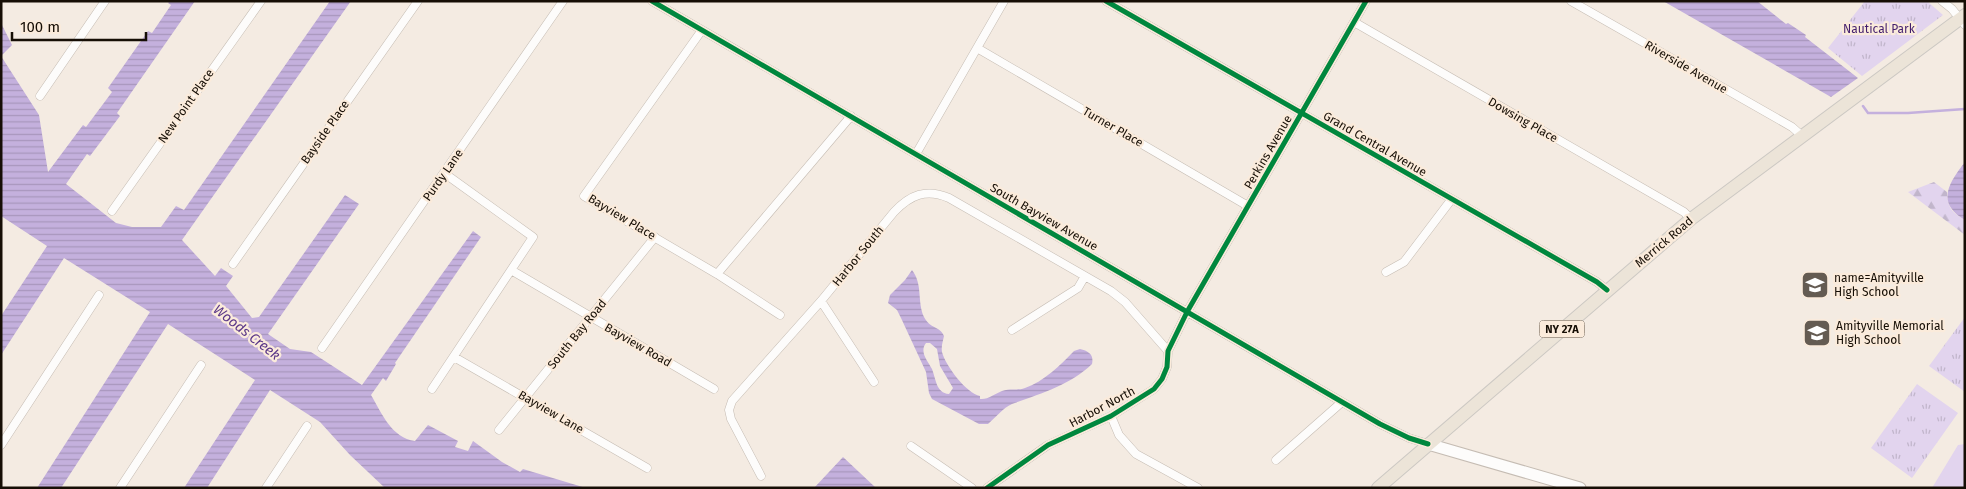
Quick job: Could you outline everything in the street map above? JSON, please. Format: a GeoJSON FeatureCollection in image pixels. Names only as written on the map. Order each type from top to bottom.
{"type":"FeatureCollection","features":[{"type":"Feature","properties":{"kind":"main road","name":"Merrick Road"},"geometry":{"type":"LineString","coordinates":[[1378,488],[1691,219],[1801,135],[1963,19]]}},
{"type":"Feature","properties":{"kind":"main road"},"geometry":{"type":"LineString","coordinates":[[1428,444],[1496,462],[1580,488]]}},
{"type":"Feature","properties":{"kind":"street"},"geometry":{"type":"LineString","coordinates":[[40,96],[105,1]]}},
{"type":"Feature","properties":{"kind":"street","name":"New Point Place"},"geometry":{"type":"LineString","coordinates":[[112,211],[261,1]]}},
{"type":"Feature","properties":{"kind":"street","name":"Bayside Place"},"geometry":{"type":"LineString","coordinates":[[233,264],[418,1]]}},
{"type":"Feature","properties":{"kind":"street","name":"Purdy Lane"},"geometry":{"type":"LineString","coordinates":[[322,348],[563,1]]}},
{"type":"Feature","properties":{"kind":"street","name":"South Bayview Avenue"},"geometry":{"type":"LineString","coordinates":[[652,1],[1342,402],[1409,438],[1428,444]]}},
{"type":"Feature","properties":{"kind":"street"},"geometry":{"type":"LineString","coordinates":[[916,154],[1004,1]]}},
{"type":"Feature","properties":{"kind":"street","name":"Grand Central Avenue"},"geometry":{"type":"LineString","coordinates":[[1106,1],[1597,282],[1607,290]]}},
{"type":"Feature","properties":{"kind":"street","name":"Perkins Avenue"},"geometry":{"type":"LineString","coordinates":[[1187,312],[1366,1]]}},
{"type":"Feature","properties":{"kind":"street","name":"Riverside Avenue"},"geometry":{"type":"LineString","coordinates":[[1571,1],[1792,127],[1801,135]]}},
{"type":"Feature","properties":{"kind":"street"},"geometry":{"type":"LineString","coordinates":[[1942,1],[1963,19]]}},
{"type":"Feature","properties":{"kind":"street","name":"Dowsing Place"},"geometry":{"type":"LineString","coordinates":[[1354,22],[1684,212],[1691,219]]}},
{"type":"Feature","properties":{"kind":"street","name":"Bayview Place"},"geometry":{"type":"LineString","coordinates":[[702,30],[584,196],[717,274],[780,315]]}},
{"type":"Feature","properties":{"kind":"street","name":"Turner Place"},"geometry":{"type":"LineString","coordinates":[[977,48],[1248,206]]}},
{"type":"Feature","properties":{"kind":"street"},"geometry":{"type":"LineString","coordinates":[[717,274],[851,116]]}},
{"type":"Feature","properties":{"kind":"street"},"geometry":{"type":"LineString","coordinates":[[432,389],[534,237],[444,173]]}},
{"type":"Feature","properties":{"kind":"street","name":"Harbor South"},"geometry":{"type":"LineString","coordinates":[[761,476],[731,419],[729,410],[732,401],[821,301],[902,203],[924,193],[938,193],[949,198],[1112,291],[1126,302],[1168,351]]}},
{"type":"Feature","properties":{"kind":"street"},"geometry":{"type":"LineString","coordinates":[[1386,272],[1404,262],[1451,200]]}},
{"type":"Feature","properties":{"kind":"street","name":"South Bay Road"},"geometry":{"type":"LineString","coordinates":[[499,430],[655,238]]}},
{"type":"Feature","properties":{"kind":"street","name":"Bayview Road"},"geometry":{"type":"LineString","coordinates":[[511,270],[714,389]]}},
{"type":"Feature","properties":{"kind":"street"},"geometry":{"type":"LineString","coordinates":[[1012,330],[1078,288],[1085,276]]}},
{"type":"Feature","properties":{"kind":"street"},"geometry":{"type":"LineString","coordinates":[[1,445],[99,295]]}},
{"type":"Feature","properties":{"kind":"street"},"geometry":{"type":"LineString","coordinates":[[821,301],[874,382]]}},
{"type":"Feature","properties":{"kind":"street","name":"Harbor North"},"geometry":{"type":"LineString","coordinates":[[987,488],[1048,445],[1111,416],[1154,389],[1162,379],[1167,367],[1168,351],[1187,312]]}},
{"type":"Feature","properties":{"kind":"street","name":"Bayview Lane"},"geometry":{"type":"LineString","coordinates":[[454,357],[647,468]]}},
{"type":"Feature","properties":{"kind":"street"},"geometry":{"type":"LineString","coordinates":[[120,488],[200,364]]}},
{"type":"Feature","properties":{"kind":"street"},"geometry":{"type":"LineString","coordinates":[[1276,460],[1342,402]]}},
{"type":"Feature","properties":{"kind":"street","name":"Harbor North"},"geometry":{"type":"LineString","coordinates":[[1111,416],[1119,435],[1136,454],[1198,488]]}},
{"type":"Feature","properties":{"kind":"street"},"geometry":{"type":"LineString","coordinates":[[266,488],[307,426]]}},
{"type":"Feature","properties":{"kind":"street"},"geometry":{"type":"LineString","coordinates":[[911,446],[972,488]]}},
{"type":"Feature","properties":{"kind":"green space","name":"Nautical Park"},"geometry":{"type":"Polygon","coordinates":[[[1865,1],[1927,1],[1943,15],[1862,76],[1828,48],[1865,1]]]}},
{"type":"Feature","properties":{"kind":"green space"},"geometry":{"type":"Polygon","coordinates":[[[1934,182],[1947,192],[1949,206],[1953,212],[1965,220],[1965,235],[1908,192],[1934,182]]]}},
{"type":"Feature","properties":{"kind":"green space"},"geometry":{"type":"Polygon","coordinates":[[[1965,317],[1965,392],[1929,366],[1965,317]]]}},
{"type":"Feature","properties":{"kind":"green space"},"geometry":{"type":"Polygon","coordinates":[[[1917,384],[1958,413],[1912,478],[1871,448],[1917,384]]]}},
{"type":"Feature","properties":{"kind":"green space"},"geometry":{"type":"Polygon","coordinates":[[[1965,444],[1965,488],[1932,488],[1958,445],[1965,444]]]}},
{"type":"Feature","properties":{"kind":"water","name":"Woods Creek"},"geometry":{"type":"Polygon","coordinates":[[[170,1],[195,1],[117,113],[120,116],[90,156],[87,154],[66,184],[116,223],[132,227],[161,227],[176,206],[184,210],[330,1],[351,1],[182,240],[215,276],[221,268],[233,276],[226,286],[252,318],[259,317],[345,195],[359,204],[268,334],[290,349],[311,352],[362,385],[473,231],[481,237],[395,363],[386,381],[383,378],[371,395],[388,424],[407,439],[415,441],[428,425],[458,441],[455,447],[468,451],[473,441],[502,462],[520,472],[523,469],[586,488],[385,488],[350,455],[320,422],[270,390],[207,488],[184,488],[255,380],[168,324],[61,488],[37,488],[150,312],[64,258],[1,355],[1,316],[47,246],[1,216],[1,56],[39,115],[48,172],[83,125],[86,127],[112,92],[108,88],[148,31],[152,33],[171,5],[168,3],[170,1]]]}},
{"type":"Feature","properties":{"kind":"water"},"geometry":{"type":"Polygon","coordinates":[[[1663,1],[1757,1],[1786,24],[1788,23],[1806,35],[1805,37],[1858,78],[1831,97],[1663,1]]]}},
{"type":"Feature","properties":{"kind":"water"},"geometry":{"type":"Polygon","coordinates":[[[1,23],[12,45],[1,56],[1,23]]]}},
{"type":"Feature","properties":{"kind":"water"},"geometry":{"type":"Polygon","coordinates":[[[1965,162],[1965,220],[1950,207],[1948,193],[1954,178],[1965,162]]]}},
{"type":"Feature","properties":{"kind":"water"},"geometry":{"type":"Polygon","coordinates":[[[912,270],[918,281],[924,317],[929,324],[940,330],[944,336],[942,352],[947,364],[963,385],[980,396],[980,399],[988,398],[1005,390],[1022,389],[1038,382],[1074,351],[1080,349],[1090,354],[1092,364],[1064,383],[1012,404],[988,424],[979,424],[932,399],[929,393],[926,372],[897,310],[888,303],[890,295],[912,270]],[[926,343],[924,346],[925,356],[939,388],[941,391],[949,394],[953,388],[940,366],[937,349],[930,343],[926,343]]]}},
{"type":"Feature","properties":{"kind":"water"},"geometry":{"type":"Polygon","coordinates":[[[843,457],[875,487],[814,488],[843,457]]]}},
{"type":"Feature","properties":{"kind":"waterway"},"geometry":{"type":"LineString","coordinates":[[1863,106],[1868,113],[1908,113],[1965,109]]}},
{"type":"Feature","properties":{"kind":"cycle path"},"geometry":{"type":"LineString","coordinates":[[652,1],[1380,424],[1409,438],[1428,444]]}},
{"type":"Feature","properties":{"kind":"cycle path"},"geometry":{"type":"LineString","coordinates":[[1106,1],[1597,282],[1607,290]]}},
{"type":"Feature","properties":{"kind":"cycle path"},"geometry":{"type":"LineString","coordinates":[[987,488],[1048,445],[1111,416],[1154,389],[1162,379],[1167,367],[1168,351],[1187,312],[1366,1]]}},
{"type":"Feature","properties":{"kind":"place","name":"name=Amityville High School"},"geometry":{"type":"Point","coordinates":[1815,285]}},
{"type":"Feature","properties":{"kind":"place","name":"Amityville Memorial High School"},"geometry":{"type":"Point","coordinates":[1817,333]}}]}
